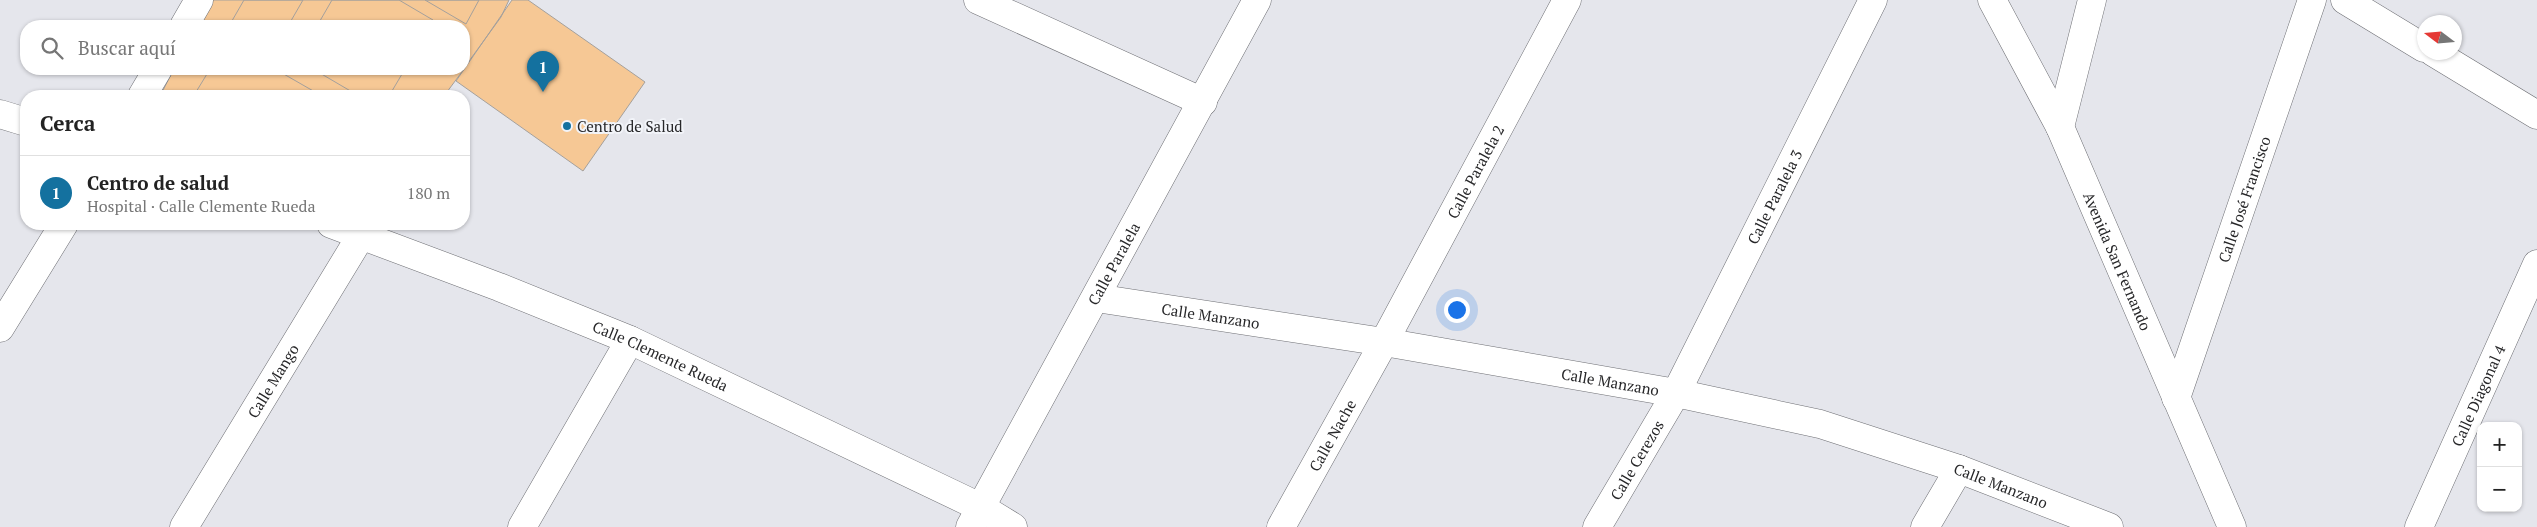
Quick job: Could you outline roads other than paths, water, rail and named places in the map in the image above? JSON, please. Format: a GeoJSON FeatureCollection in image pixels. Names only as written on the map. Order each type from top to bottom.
{"type":"FeatureCollection","features":[{"type":"Feature","properties":{"kind":"street"},"geometry":{"type":"LineString","coordinates":[[188,20],[200,0]]}},
{"type":"Feature","properties":{"kind":"street"},"geometry":{"type":"LineString","coordinates":[[978,0],[1204,102]]}},
{"type":"Feature","properties":{"kind":"street","name":"Calle Paralela"},"geometry":{"type":"LineString","coordinates":[[976,517],[1204,102],[1257,0]]}},
{"type":"Feature","properties":{"kind":"street","name":"Calle Paralela 2"},"geometry":{"type":"LineString","coordinates":[[1384,342],[1567,0]]}},
{"type":"Feature","properties":{"kind":"street","name":"Calle Paralela 3"},"geometry":{"type":"LineString","coordinates":[[1676,393],[1873,0]]}},
{"type":"Feature","properties":{"kind":"street","name":"Avenida San Fernando"},"geometry":{"type":"LineString","coordinates":[[1992,0],[2060,127],[2232,527]]}},
{"type":"Feature","properties":{"kind":"street"},"geometry":{"type":"LineString","coordinates":[[2060,127],[2092,0]]}},
{"type":"Feature","properties":{"kind":"street","name":"Calle José Francisco"},"geometry":{"type":"LineString","coordinates":[[2176,398],[2312,0]]}},
{"type":"Feature","properties":{"kind":"street"},"geometry":{"type":"LineString","coordinates":[[2345,0],[2417,44]]}},
{"type":"Feature","properties":{"kind":"street"},"geometry":{"type":"LineString","coordinates":[[2446,60],[2537,115]]}},
{"type":"Feature","properties":{"kind":"street"},"geometry":{"type":"LineString","coordinates":[[146,90],[154,75]]}},
{"type":"Feature","properties":{"kind":"street"},"geometry":{"type":"LineString","coordinates":[[0,114],[20,120]]}},
{"type":"Feature","properties":{"kind":"street"},"geometry":{"type":"LineString","coordinates":[[0,328],[60,230]]}},
{"type":"Feature","properties":{"kind":"street","name":"Calle Clemente Rueda"},"geometry":{"type":"LineString","coordinates":[[350,230],[630,340],[976,517],[1013,527]]}},
{"type":"Feature","properties":{"kind":"street","name":"Calle Mango"},"geometry":{"type":"LineString","coordinates":[[184,527],[362,234]]}},
{"type":"Feature","properties":{"kind":"street","name":"Calle Diagonal 4"},"geometry":{"type":"LineString","coordinates":[[2419,527],[2537,264]]}},
{"type":"Feature","properties":{"kind":"street","name":"Calle Manzano"},"geometry":{"type":"LineString","coordinates":[[1096,298],[1384,342],[1676,393],[1820,424],[1959,468],[2110,527]]}},
{"type":"Feature","properties":{"kind":"street"},"geometry":{"type":"LineString","coordinates":[[522,527],[630,340]]}},
{"type":"Feature","properties":{"kind":"street","name":"Calle Nache"},"geometry":{"type":"LineString","coordinates":[[1281,527],[1384,342]]}},
{"type":"Feature","properties":{"kind":"street","name":"Calle Cerezos"},"geometry":{"type":"LineString","coordinates":[[1597,527],[1676,393]]}},
{"type":"Feature","properties":{"kind":"street"},"geometry":{"type":"LineString","coordinates":[[1925,527],[1959,468]]}},
{"type":"Feature","properties":{"kind":"place","name":"Centro de salud"},"geometry":{"type":"Point","coordinates":[543,92]}},
{"type":"Feature","properties":{"kind":"place","name":"Centro de Salud"},"geometry":{"type":"Point","coordinates":[567,126]}}]}
